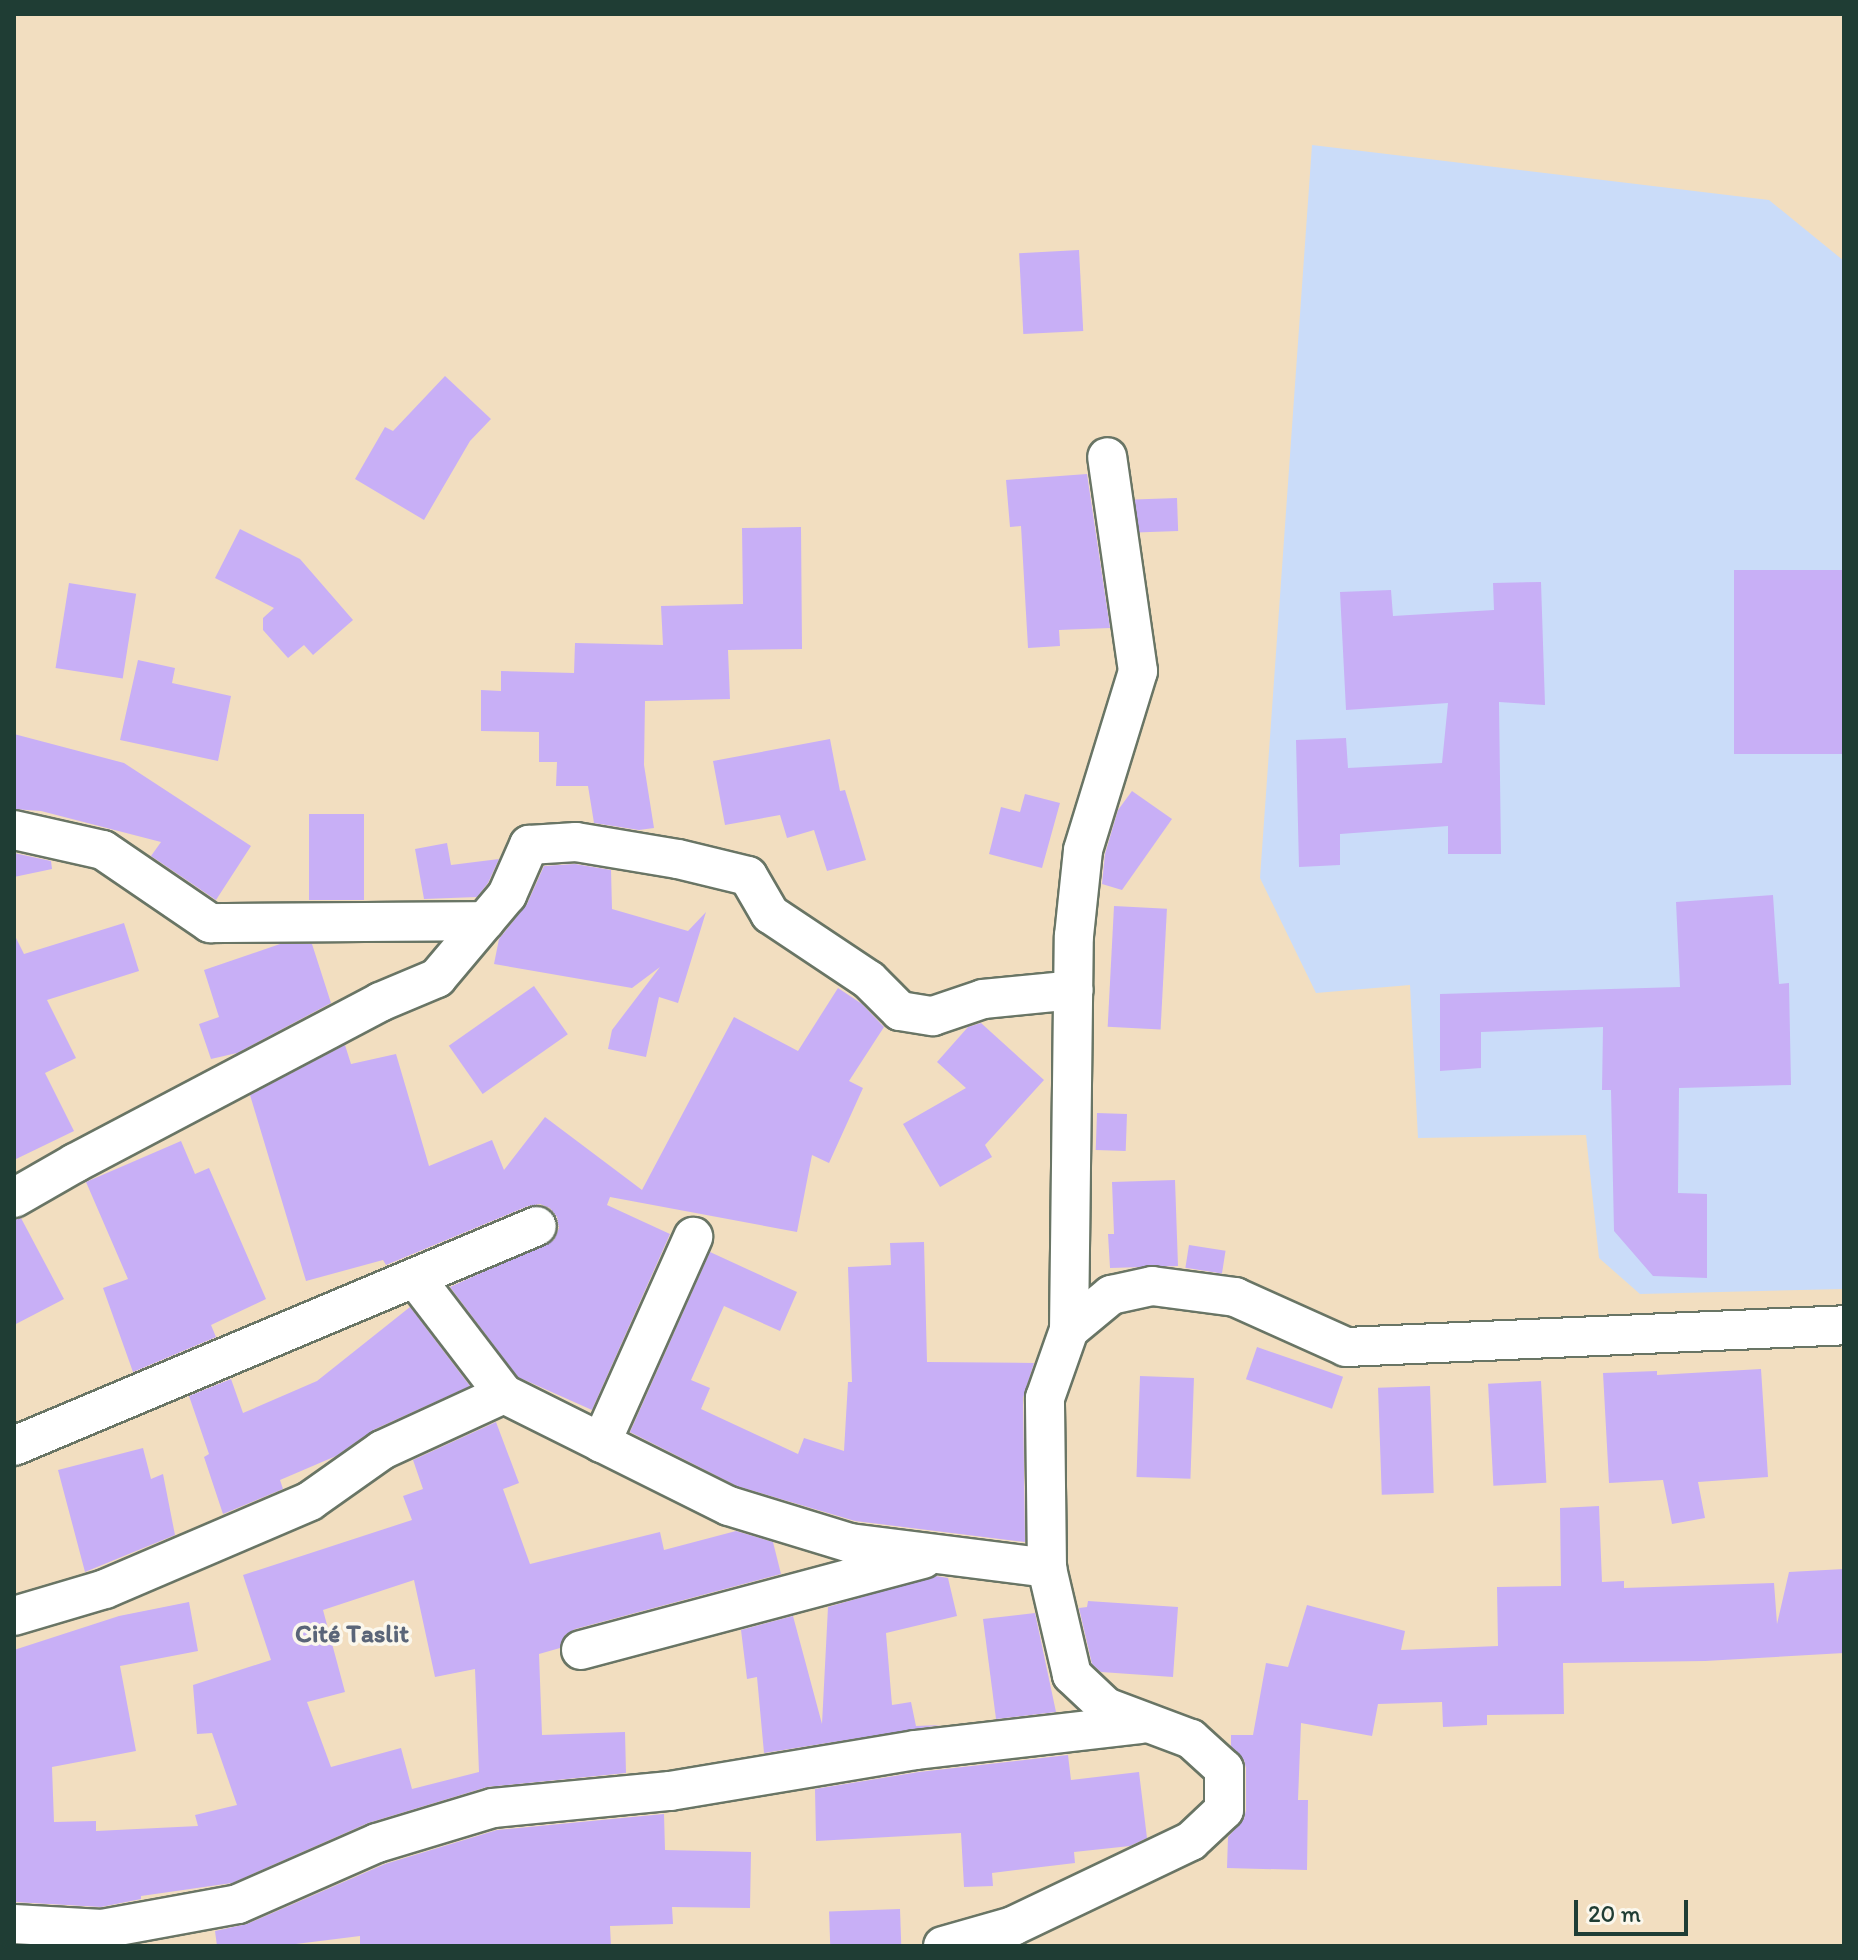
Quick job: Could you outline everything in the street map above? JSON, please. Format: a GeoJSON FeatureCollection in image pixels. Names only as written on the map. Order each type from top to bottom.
{"type":"FeatureCollection","features":[{"type":"Feature","properties":{"kind":"street"},"geometry":{"type":"LineString","coordinates":[[943,1946],[1013,1926],[1191,1841],[1224,1810],[1224,1769],[1191,1739],[1106,1707],[1072,1675],[1047,1568],[1045,1398],[1069,1330],[1074,936],[1083,850],[1138,671],[1107,457]]}},
{"type":"Feature","properties":{"kind":"street"},"geometry":{"type":"LineString","coordinates":[[14,830],[103,850],[210,923],[485,921]]}},
{"type":"Feature","properties":{"kind":"street"},"geometry":{"type":"LineString","coordinates":[[14,1198],[380,1002],[437,978],[507,895],[529,845],[576,842],[678,859],[748,876],[770,914],[869,980],[900,1011],[933,1016],[983,999],[1074,990]]}},
{"type":"Feature","properties":{"kind":"street"},"geometry":{"type":"LineString","coordinates":[[14,1446],[537,1226]]}},
{"type":"Feature","properties":{"kind":"street"},"geometry":{"type":"LineString","coordinates":[[601,1443],[693,1237]]}},
{"type":"Feature","properties":{"kind":"street"},"geometry":{"type":"LineString","coordinates":[[416,1279],[504,1394],[729,1506],[850,1543],[1047,1568]]}},
{"type":"Feature","properties":{"kind":"street"},"geometry":{"type":"LineString","coordinates":[[1069,1330],[1111,1295],[1152,1286],[1235,1297],[1346,1347],[1844,1325]]}},
{"type":"Feature","properties":{"kind":"street"},"geometry":{"type":"LineString","coordinates":[[14,1616],[105,1589],[310,1501],[382,1450],[504,1394]]}},
{"type":"Feature","properties":{"kind":"street"},"geometry":{"type":"LineString","coordinates":[[581,1650],[939,1554]]}},
{"type":"Feature","properties":{"kind":"street"},"geometry":{"type":"LineString","coordinates":[[14,1924],[102,1929],[238,1904],[377,1843],[493,1808],[670,1791],[916,1750],[1149,1723]]}},
{"type":"Feature","properties":{"kind":"shaded area"},"geometry":{"type":"Polygon","coordinates":[[[1312,145],[1769,200],[1844,261],[1844,1289],[1640,1294],[1599,1258],[1586,1135],[1418,1138],[1410,985],[1316,993],[1260,878],[1312,145]]]}},
{"type":"Feature","properties":{"kind":"building"},"geometry":{"type":"Polygon","coordinates":[[[1079,250],[1083,331],[1023,334],[1019,253],[1079,250]]]}},
{"type":"Feature","properties":{"kind":"building"},"geometry":{"type":"Polygon","coordinates":[[[445,376],[491,419],[470,441],[424,520],[355,479],[385,427],[393,431],[445,376]]]}},
{"type":"Feature","properties":{"kind":"building"},"geometry":{"type":"Polygon","coordinates":[[[1087,474],[1110,628],[1059,630],[1060,646],[1028,648],[1021,526],[1010,527],[1006,480],[1087,474]]]}},
{"type":"Feature","properties":{"kind":"building"},"geometry":{"type":"Polygon","coordinates":[[[1177,498],[1178,531],[1136,532],[1135,499],[1177,498]]]}},
{"type":"Feature","properties":{"kind":"building"},"geometry":{"type":"Polygon","coordinates":[[[801,527],[802,649],[728,650],[730,699],[645,701],[644,765],[654,828],[639,830],[594,823],[588,786],[556,786],[557,762],[539,762],[539,732],[481,731],[481,690],[501,691],[501,671],[574,673],[575,643],[663,645],[661,606],[743,604],[742,528],[801,527]]]}},
{"type":"Feature","properties":{"kind":"building"},"geometry":{"type":"Polygon","coordinates":[[[240,529],[300,559],[353,620],[313,655],[304,645],[288,658],[263,630],[263,618],[274,608],[215,578],[240,529]]]}},
{"type":"Feature","properties":{"kind":"building"},"geometry":{"type":"Polygon","coordinates":[[[1734,570],[1844,570],[1844,754],[1734,754],[1734,570]]]}},
{"type":"Feature","properties":{"kind":"building"},"geometry":{"type":"Polygon","coordinates":[[[1541,582],[1545,705],[1499,702],[1501,854],[1448,854],[1448,826],[1340,834],[1340,865],[1299,867],[1296,740],[1346,738],[1348,768],[1442,763],[1448,703],[1346,710],[1340,592],[1391,590],[1393,616],[1494,610],[1493,583],[1541,582]]]}},
{"type":"Feature","properties":{"kind":"building"},"geometry":{"type":"Polygon","coordinates":[[[69,583],[136,594],[123,679],[56,668],[69,583]]]}},
{"type":"Feature","properties":{"kind":"building"},"geometry":{"type":"Polygon","coordinates":[[[138,660],[175,668],[172,683],[231,696],[218,761],[120,740],[138,660]]]}},
{"type":"Feature","properties":{"kind":"building"},"geometry":{"type":"Polygon","coordinates":[[[14,734],[124,763],[251,846],[216,900],[151,856],[161,842],[41,811],[14,809],[14,734]]]}},
{"type":"Feature","properties":{"kind":"building"},"geometry":{"type":"Polygon","coordinates":[[[830,739],[840,791],[845,790],[866,860],[827,871],[814,830],[787,838],[780,815],[725,825],[713,761],[830,739]]]}},
{"type":"Feature","properties":{"kind":"building"},"geometry":{"type":"Polygon","coordinates":[[[1132,791],[1172,819],[1122,890],[1102,884],[1105,854],[1118,810],[1132,791]]]}},
{"type":"Feature","properties":{"kind":"building"},"geometry":{"type":"Polygon","coordinates":[[[1025,794],[1060,803],[1042,868],[989,854],[1001,807],[1020,812],[1025,794]]]}},
{"type":"Feature","properties":{"kind":"building"},"geometry":{"type":"Polygon","coordinates":[[[309,814],[364,814],[364,900],[309,900],[309,814]]]}},
{"type":"Feature","properties":{"kind":"building"},"geometry":{"type":"Polygon","coordinates":[[[447,843],[451,865],[499,859],[488,883],[477,897],[424,899],[415,849],[447,843]]]}},
{"type":"Feature","properties":{"kind":"building"},"geometry":{"type":"Polygon","coordinates":[[[14,853],[51,861],[52,869],[14,877],[14,853]]]}},
{"type":"Feature","properties":{"kind":"building"},"geometry":{"type":"Polygon","coordinates":[[[575,864],[611,870],[612,909],[688,931],[706,912],[678,1003],[659,997],[646,1057],[608,1049],[612,1030],[660,967],[632,988],[494,964],[499,939],[527,904],[544,866],[575,864]]]}},
{"type":"Feature","properties":{"kind":"building"},"geometry":{"type":"Polygon","coordinates":[[[1773,895],[1779,984],[1789,983],[1791,1085],[1679,1088],[1678,1193],[1707,1194],[1707,1278],[1653,1276],[1614,1231],[1611,1090],[1602,1090],[1603,1027],[1481,1032],[1481,1068],[1440,1071],[1440,994],[1680,987],[1676,902],[1773,895]]]}},
{"type":"Feature","properties":{"kind":"building"},"geometry":{"type":"Polygon","coordinates":[[[1114,906],[1167,909],[1161,1030],[1108,1027],[1114,906]]]}},
{"type":"Feature","properties":{"kind":"building"},"geometry":{"type":"Polygon","coordinates":[[[124,923],[139,971],[47,1000],[76,1058],[45,1073],[74,1131],[14,1160],[14,934],[24,954],[124,923]]]}},
{"type":"Feature","properties":{"kind":"building"},"geometry":{"type":"Polygon","coordinates":[[[280,944],[312,944],[331,1003],[237,1053],[211,1059],[199,1024],[219,1017],[204,970],[280,944]]]}},
{"type":"Feature","properties":{"kind":"building"},"geometry":{"type":"Polygon","coordinates":[[[534,986],[568,1034],[483,1094],[449,1046],[534,986]]]}},
{"type":"Feature","properties":{"kind":"building"},"geometry":{"type":"Polygon","coordinates":[[[838,988],[862,1004],[884,1027],[849,1081],[863,1088],[829,1163],[812,1155],[797,1232],[610,1197],[607,1205],[670,1234],[592,1410],[518,1377],[450,1287],[554,1240],[559,1228],[557,1217],[550,1208],[540,1204],[528,1206],[386,1265],[383,1260],[306,1281],[250,1095],[345,1045],[351,1064],[396,1054],[429,1166],[492,1140],[504,1170],[545,1117],[642,1190],[734,1017],[798,1051],[838,988]]]}},
{"type":"Feature","properties":{"kind":"building"},"geometry":{"type":"Polygon","coordinates":[[[981,1023],[1044,1080],[985,1145],[992,1157],[940,1187],[903,1124],[966,1088],[937,1062],[968,1027],[981,1023]]]}},
{"type":"Feature","properties":{"kind":"building"},"geometry":{"type":"Polygon","coordinates":[[[1097,1113],[1127,1114],[1126,1151],[1096,1150],[1097,1113]]]}},
{"type":"Feature","properties":{"kind":"building"},"geometry":{"type":"Polygon","coordinates":[[[181,1141],[195,1174],[209,1168],[266,1299],[211,1325],[216,1337],[133,1372],[103,1288],[128,1279],[86,1182],[181,1141]]]}},
{"type":"Feature","properties":{"kind":"building"},"geometry":{"type":"Polygon","coordinates":[[[1175,1180],[1178,1266],[1110,1268],[1108,1234],[1114,1234],[1112,1182],[1175,1180]]]}},
{"type":"Feature","properties":{"kind":"building"},"geometry":{"type":"Polygon","coordinates":[[[21,1218],[64,1299],[14,1325],[14,1220],[21,1218]]]}},
{"type":"Feature","properties":{"kind":"building"},"geometry":{"type":"Polygon","coordinates":[[[924,1242],[927,1362],[1034,1363],[1023,1398],[1025,1542],[855,1521],[737,1486],[630,1432],[710,1252],[797,1292],[780,1331],[724,1306],[691,1380],[710,1388],[701,1409],[798,1454],[804,1438],[844,1451],[848,1382],[852,1382],[848,1267],[891,1265],[890,1243],[924,1242]]]}},
{"type":"Feature","properties":{"kind":"building"},"geometry":{"type":"Polygon","coordinates":[[[1189,1245],[1226,1251],[1222,1274],[1185,1268],[1189,1245]]]}},
{"type":"Feature","properties":{"kind":"building"},"geometry":{"type":"Polygon","coordinates":[[[410,1307],[470,1386],[373,1430],[336,1456],[280,1480],[283,1489],[223,1514],[204,1457],[209,1454],[189,1396],[231,1379],[243,1413],[317,1381],[410,1307]]]}},
{"type":"Feature","properties":{"kind":"building"},"geometry":{"type":"Polygon","coordinates":[[[1257,1347],[1343,1377],[1332,1409],[1246,1379],[1257,1347]]]}},
{"type":"Feature","properties":{"kind":"building"},"geometry":{"type":"Polygon","coordinates":[[[1761,1369],[1768,1477],[1698,1482],[1705,1518],[1672,1524],[1663,1480],[1609,1483],[1603,1373],[1657,1371],[1657,1375],[1761,1369]]]}},
{"type":"Feature","properties":{"kind":"building"},"geometry":{"type":"Polygon","coordinates":[[[1140,1376],[1194,1378],[1190,1479],[1136,1477],[1140,1376]]]}},
{"type":"Feature","properties":{"kind":"building"},"geometry":{"type":"Polygon","coordinates":[[[1541,1381],[1546,1483],[1493,1486],[1488,1384],[1541,1381]]]}},
{"type":"Feature","properties":{"kind":"building"},"geometry":{"type":"Polygon","coordinates":[[[1430,1386],[1434,1493],[1382,1495],[1378,1388],[1430,1386]]]}},
{"type":"Feature","properties":{"kind":"building"},"geometry":{"type":"Polygon","coordinates":[[[496,1422],[519,1483],[503,1489],[530,1564],[660,1532],[664,1550],[736,1531],[773,1542],[781,1574],[575,1629],[565,1635],[560,1648],[539,1654],[542,1735],[625,1732],[626,1773],[487,1787],[368,1823],[232,1883],[141,1896],[141,1899],[101,1907],[14,1902],[14,1650],[119,1616],[189,1602],[198,1651],[120,1666],[136,1751],[52,1767],[54,1822],[96,1821],[96,1831],[198,1826],[195,1815],[237,1805],[212,1733],[197,1734],[193,1685],[271,1660],[243,1575],[412,1520],[403,1496],[423,1489],[413,1460],[496,1422]],[[414,1580],[323,1610],[345,1692],[307,1702],[331,1767],[401,1748],[412,1789],[479,1772],[475,1669],[435,1677],[414,1580]]]}},
{"type":"Feature","properties":{"kind":"building"},"geometry":{"type":"Polygon","coordinates":[[[143,1448],[151,1479],[163,1474],[175,1535],[85,1572],[58,1470],[143,1448]]]}},
{"type":"Feature","properties":{"kind":"building"},"geometry":{"type":"Polygon","coordinates":[[[1599,1506],[1602,1582],[1624,1581],[1624,1588],[1774,1583],[1777,1624],[1789,1572],[1844,1569],[1844,1653],[1705,1661],[1563,1663],[1564,1714],[1487,1715],[1487,1725],[1443,1727],[1442,1702],[1378,1704],[1372,1736],[1301,1723],[1298,1800],[1308,1800],[1307,1870],[1227,1868],[1228,1837],[1244,1819],[1246,1810],[1246,1768],[1244,1760],[1231,1746],[1231,1735],[1253,1735],[1266,1663],[1288,1667],[1307,1605],[1405,1631],[1401,1650],[1498,1646],[1497,1587],[1561,1586],[1560,1508],[1599,1506]]]}},
{"type":"Feature","properties":{"kind":"building"},"geometry":{"type":"Polygon","coordinates":[[[936,1576],[948,1578],[957,1616],[886,1633],[892,1705],[911,1702],[916,1726],[941,1725],[764,1753],[757,1677],[747,1679],[741,1630],[793,1616],[822,1724],[828,1607],[936,1576]]]}},
{"type":"Feature","properties":{"kind":"building"},"geometry":{"type":"Polygon","coordinates":[[[1088,1601],[1178,1607],[1173,1677],[1101,1672],[1092,1664],[1079,1608],[1087,1607],[1088,1601]]]}},
{"type":"Feature","properties":{"kind":"building"},"geometry":{"type":"Polygon","coordinates":[[[1035,1613],[1056,1712],[996,1719],[983,1619],[1035,1613]]]}},
{"type":"Feature","properties":{"kind":"building"},"geometry":{"type":"Polygon","coordinates":[[[1068,1755],[1071,1780],[1139,1772],[1147,1838],[1130,1846],[1074,1852],[1075,1863],[992,1873],[993,1886],[964,1887],[961,1833],[816,1841],[815,1789],[919,1772],[1068,1755]]]}},
{"type":"Feature","properties":{"kind":"building"},"geometry":{"type":"Polygon","coordinates":[[[664,1814],[665,1850],[751,1852],[750,1908],[672,1907],[673,1924],[610,1926],[611,1946],[360,1946],[360,1936],[280,1946],[217,1946],[215,1931],[247,1924],[385,1864],[497,1830],[664,1814]]]}},
{"type":"Feature","properties":{"kind":"building"},"geometry":{"type":"Polygon","coordinates":[[[900,1909],[901,1946],[830,1946],[829,1911],[900,1909]]]}},
{"type":"Feature","properties":{"kind":"district","name":"Cité Taslit"},"geometry":{"type":"Point","coordinates":[352,1634]}}]}
